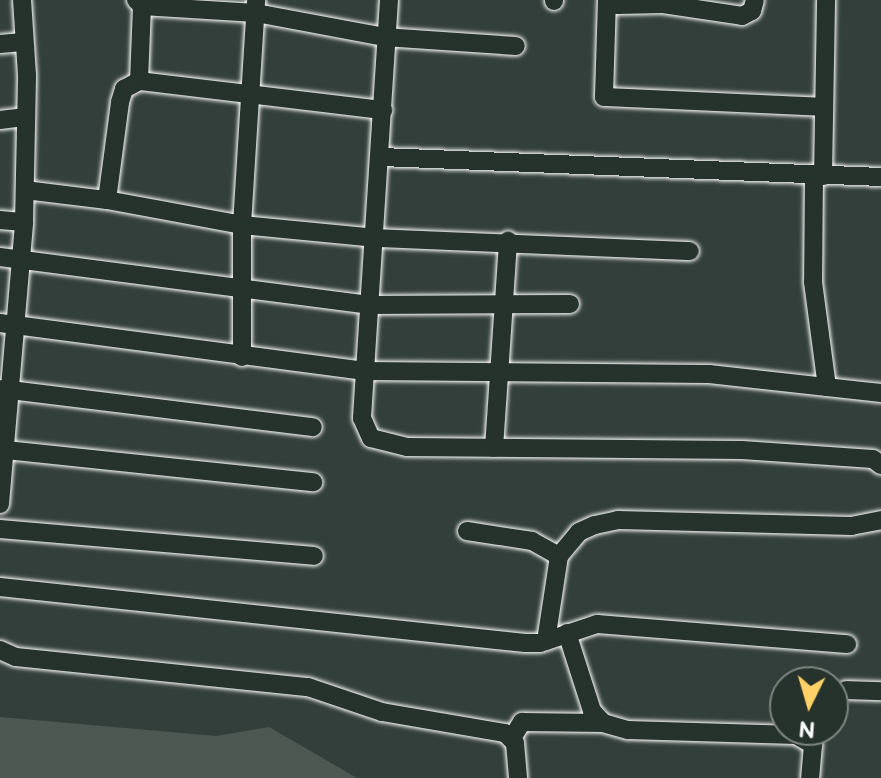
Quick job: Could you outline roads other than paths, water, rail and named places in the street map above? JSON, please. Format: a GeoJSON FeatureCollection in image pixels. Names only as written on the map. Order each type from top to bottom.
{"type":"FeatureCollection","features":[{"type":"Feature","properties":{"kind":"street"},"geometry":{"type":"LineString","coordinates":[[0,504],[9,324],[22,260],[24,222],[26,117],[22,0]]}},
{"type":"Feature","properties":{"kind":"street"},"geometry":{"type":"LineString","coordinates":[[389,0],[384,37],[381,157],[362,418],[371,438],[407,447],[742,450],[873,459],[881,465]]}},
{"type":"Feature","properties":{"kind":"street"},"geometry":{"type":"LineString","coordinates":[[755,0],[752,11],[742,16],[663,4],[618,5],[608,0],[604,97],[823,107]]}},
{"type":"Feature","properties":{"kind":"street"},"geometry":{"type":"LineString","coordinates":[[826,0],[813,282],[827,387]]}},
{"type":"Feature","properties":{"kind":"street"},"geometry":{"type":"LineString","coordinates":[[139,81],[139,3],[256,7],[384,37],[516,46]]}},
{"type":"Feature","properties":{"kind":"street"},"geometry":{"type":"LineString","coordinates":[[242,357],[242,225],[256,7]]}},
{"type":"Feature","properties":{"kind":"street"},"geometry":{"type":"LineString","coordinates":[[0,44],[23,42]]}},
{"type":"Feature","properties":{"kind":"street"},"geometry":{"type":"LineString","coordinates":[[107,200],[120,102],[124,89],[139,81],[383,110]]}},
{"type":"Feature","properties":{"kind":"street"},"geometry":{"type":"LineString","coordinates":[[0,120],[26,117]]}},
{"type":"Feature","properties":{"kind":"street"},"geometry":{"type":"LineString","coordinates":[[381,157],[881,177]]}},
{"type":"Feature","properties":{"kind":"street"},"geometry":{"type":"LineString","coordinates":[[25,190],[107,200],[242,225],[376,238],[508,240],[690,251]]}},
{"type":"Feature","properties":{"kind":"street"},"geometry":{"type":"LineString","coordinates":[[0,220],[24,222]]}},
{"type":"Feature","properties":{"kind":"street"},"geometry":{"type":"LineString","coordinates":[[494,448],[508,240]]}},
{"type":"Feature","properties":{"kind":"street"},"geometry":{"type":"LineString","coordinates":[[0,257],[369,305],[570,304]]}},
{"type":"Feature","properties":{"kind":"street"},"geometry":{"type":"LineString","coordinates":[[9,324],[365,371],[721,374],[881,393]]}},
{"type":"Feature","properties":{"kind":"street"},"geometry":{"type":"LineString","coordinates":[[6,389],[313,427]]}},
{"type":"Feature","properties":{"kind":"street"},"geometry":{"type":"LineString","coordinates":[[4,441],[313,482]]}},
{"type":"Feature","properties":{"kind":"street"},"geometry":{"type":"LineString","coordinates":[[546,641],[559,556],[579,532],[618,520],[851,526],[881,520]]}},
{"type":"Feature","properties":{"kind":"street"},"geometry":{"type":"LineString","coordinates":[[0,529],[314,556]]}},
{"type":"Feature","properties":{"kind":"street"},"geometry":{"type":"LineString","coordinates":[[467,531],[532,541],[559,556]]}},
{"type":"Feature","properties":{"kind":"street"},"geometry":{"type":"LineString","coordinates":[[0,587],[546,641],[597,624],[847,644]]}},
{"type":"Feature","properties":{"kind":"street"},"geometry":{"type":"LineString","coordinates":[[567,633],[592,711],[603,723]]}},
{"type":"Feature","properties":{"kind":"street"},"geometry":{"type":"LineString","coordinates":[[0,650],[16,657],[308,687],[382,712],[512,738]]}},
{"type":"Feature","properties":{"kind":"street"},"geometry":{"type":"LineString","coordinates":[[849,690],[881,691]]}},
{"type":"Feature","properties":{"kind":"street"},"geometry":{"type":"LineString","coordinates":[[518,778],[512,738],[522,722],[603,723],[628,730],[796,735],[813,745],[810,778]]}}]}
